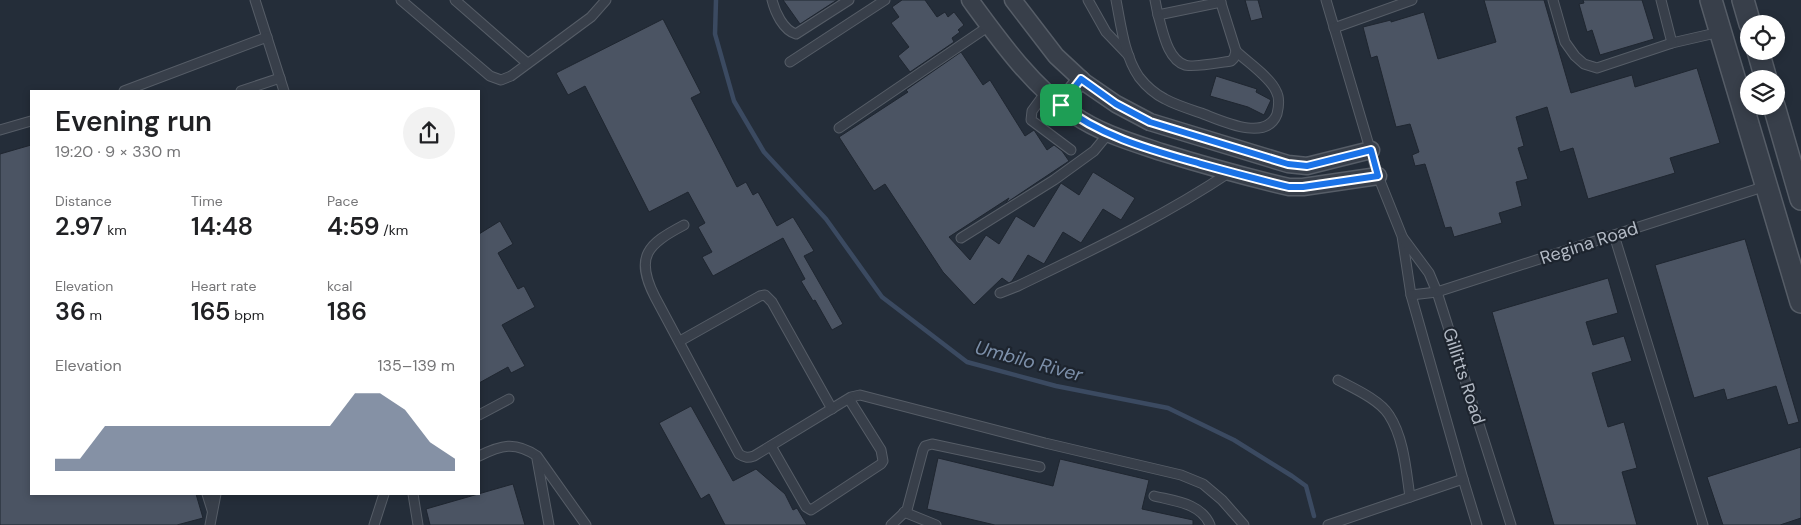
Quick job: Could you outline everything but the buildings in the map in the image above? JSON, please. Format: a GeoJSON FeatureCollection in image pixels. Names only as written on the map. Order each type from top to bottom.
{"type":"FeatureCollection","features":[{"type":"Feature","properties":{"kind":"street"},"geometry":{"type":"LineString","coordinates":[[970,0],[989,26],[1046,92],[1074,115],[1108,134],[1184,159],[1289,187],[1378,176]]}},
{"type":"Feature","properties":{"kind":"street"},"geometry":{"type":"LineString","coordinates":[[1012,0],[1056,56],[1081,79],[1116,104],[1150,122],[1288,164],[1307,166],[1371,150]]}},
{"type":"Feature","properties":{"kind":"street"},"geometry":{"type":"LineString","coordinates":[[1711,0],[1801,302]]}},
{"type":"Feature","properties":{"kind":"street"},"geometry":{"type":"LineString","coordinates":[[1743,0],[1747,15]]}},
{"type":"Feature","properties":{"kind":"street"},"geometry":{"type":"LineString","coordinates":[[1061,105],[1081,79]]}},
{"type":"Feature","properties":{"kind":"street"},"geometry":{"type":"LineString","coordinates":[[1777,115],[1801,199]]}},
{"type":"Feature","properties":{"kind":"street"},"geometry":{"type":"LineString","coordinates":[[1184,159],[1190,134]]}},
{"type":"Feature","properties":{"kind":"lane"},"geometry":{"type":"LineString","coordinates":[[255,0],[284,90]]}},
{"type":"Feature","properties":{"kind":"lane"},"geometry":{"type":"LineString","coordinates":[[402,0],[490,76],[496,79],[506,79],[591,17],[606,0]]}},
{"type":"Feature","properties":{"kind":"lane"},"geometry":{"type":"LineString","coordinates":[[455,0],[527,63]]}},
{"type":"Feature","properties":{"kind":"lane"},"geometry":{"type":"LineString","coordinates":[[772,0],[774,8],[785,26],[789,31],[796,34],[849,0]]}},
{"type":"Feature","properties":{"kind":"lane"},"geometry":{"type":"LineString","coordinates":[[790,62],[885,0]]}},
{"type":"Feature","properties":{"kind":"lane"},"geometry":{"type":"LineString","coordinates":[[1088,0],[1106,32],[1117,46],[1130,57]]}},
{"type":"Feature","properties":{"kind":"lane"},"geometry":{"type":"LineString","coordinates":[[1116,0],[1130,57],[1138,75],[1146,85],[1165,100],[1231,124],[1246,128],[1262,127],[1270,123],[1276,116],[1279,100],[1276,91],[1270,82],[1236,51],[1221,1],[1158,15]]}},
{"type":"Feature","properties":{"kind":"lane"},"geometry":{"type":"LineString","coordinates":[[1154,0],[1169,50],[1178,61],[1186,66],[1231,61],[1236,51]]}},
{"type":"Feature","properties":{"kind":"lane","name":"Gillitts Road"},"geometry":{"type":"LineString","coordinates":[[1326,0],[1378,176],[1402,236],[1411,295],[1477,525]]}},
{"type":"Feature","properties":{"kind":"lane"},"geometry":{"type":"LineString","coordinates":[[1334,28],[1412,0]]}},
{"type":"Feature","properties":{"kind":"lane"},"geometry":{"type":"LineString","coordinates":[[1552,0],[1566,42],[1575,56],[1584,64],[1598,68],[1672,43],[1720,32]]}},
{"type":"Feature","properties":{"kind":"lane"},"geometry":{"type":"LineString","coordinates":[[1660,0],[1672,43]]}},
{"type":"Feature","properties":{"kind":"lane"},"geometry":{"type":"LineString","coordinates":[[839,128],[989,26]]}},
{"type":"Feature","properties":{"kind":"lane"},"geometry":{"type":"LineString","coordinates":[[127,90],[267,37]]}},
{"type":"Feature","properties":{"kind":"lane"},"geometry":{"type":"LineString","coordinates":[[244,90],[280,78]]}},
{"type":"Feature","properties":{"kind":"lane"},"geometry":{"type":"LineString","coordinates":[[1046,92],[1032,111],[1031,120],[1071,150]]}},
{"type":"Feature","properties":{"kind":"lane"},"geometry":{"type":"LineString","coordinates":[[0,130],[30,121]]}},
{"type":"Feature","properties":{"kind":"lane"},"geometry":{"type":"LineString","coordinates":[[960,238],[1054,180],[1094,151],[1108,134]]}},
{"type":"Feature","properties":{"kind":"lane"},"geometry":{"type":"LineString","coordinates":[[1000,293],[1125,234],[1200,192],[1230,172]]}},
{"type":"Feature","properties":{"kind":"lane","name":"Regina Road"},"geometry":{"type":"LineString","coordinates":[[1411,295],[1437,292],[1766,186]]}},
{"type":"Feature","properties":{"kind":"lane"},"geometry":{"type":"LineString","coordinates":[[684,225],[658,240],[650,248],[645,267],[646,275],[739,454],[748,458],[849,399],[860,395],[1045,443],[1181,475],[1203,484],[1222,500],[1244,525]]}},
{"type":"Feature","properties":{"kind":"lane"},"geometry":{"type":"LineString","coordinates":[[1614,235],[1702,525]]}},
{"type":"Feature","properties":{"kind":"lane","name":"Gillitts Road"},"geometry":{"type":"LineString","coordinates":[[1402,236],[1428,273],[1437,292],[1511,525]]}},
{"type":"Feature","properties":{"kind":"lane"},"geometry":{"type":"LineString","coordinates":[[680,341],[760,296],[765,295],[772,302],[832,409]]}},
{"type":"Feature","properties":{"kind":"lane"},"geometry":{"type":"LineString","coordinates":[[1338,380],[1369,397],[1389,414],[1404,449],[1410,497]]}},
{"type":"Feature","properties":{"kind":"lane"},"geometry":{"type":"LineString","coordinates":[[480,414],[509,399]]}},
{"type":"Feature","properties":{"kind":"lane"},"geometry":{"type":"LineString","coordinates":[[771,446],[806,507],[811,510],[883,461],[881,450],[849,399]]}},
{"type":"Feature","properties":{"kind":"lane"},"geometry":{"type":"LineString","coordinates":[[891,525],[904,512],[910,502],[923,450],[928,445],[932,444],[1040,467]]}},
{"type":"Feature","properties":{"kind":"lane"},"geometry":{"type":"LineString","coordinates":[[480,456],[496,448],[509,445],[520,447],[537,456],[586,525]]}},
{"type":"Feature","properties":{"kind":"lane"},"geometry":{"type":"LineString","coordinates":[[537,456],[549,525]]}},
{"type":"Feature","properties":{"kind":"lane"},"geometry":{"type":"LineString","coordinates":[[1332,524],[1463,479]]}},
{"type":"Feature","properties":{"kind":"lane"},"geometry":{"type":"LineString","coordinates":[[207,495],[212,511]]}},
{"type":"Feature","properties":{"kind":"lane"},"geometry":{"type":"LineString","coordinates":[[210,525],[216,495]]}},
{"type":"Feature","properties":{"kind":"lane"},"geometry":{"type":"LineString","coordinates":[[374,525],[384,495]]}},
{"type":"Feature","properties":{"kind":"lane"},"geometry":{"type":"LineString","coordinates":[[413,495],[418,525]]}},
{"type":"Feature","properties":{"kind":"lane"},"geometry":{"type":"LineString","coordinates":[[1154,496],[1198,509],[1206,516],[1210,525]]}},
{"type":"Feature","properties":{"kind":"lane"},"geometry":{"type":"LineString","coordinates":[[904,512],[936,525]]}},
{"type":"Feature","properties":{"kind":"waterway","name":"Umbilo River"},"geometry":{"type":"LineString","coordinates":[[716,0],[715,34],[734,101],[764,152],[826,219],[882,297],[967,362],[1056,386],[1168,408],[1234,440],[1306,486],[1314,516]]}},
{"type":"Feature","properties":{"kind":"route"},"geometry":{"type":"LineString","coordinates":[[1081,79],[1116,104],[1150,122],[1288,164],[1307,166],[1371,150],[1378,176],[1303,187],[1289,187],[1184,159],[1108,134],[1074,115],[1061,105],[1081,79]]}}]}
